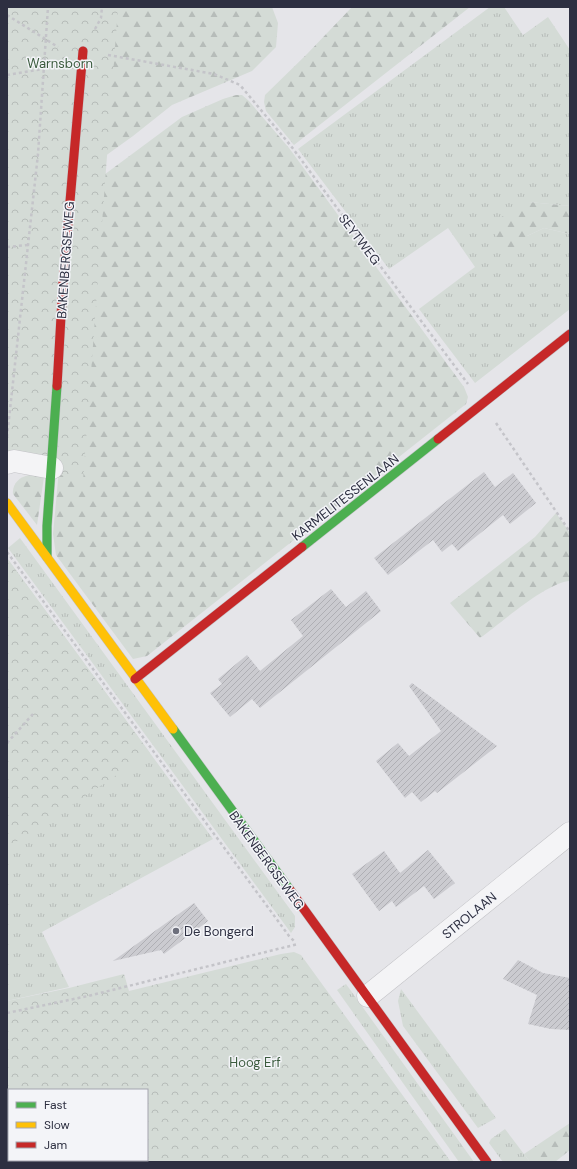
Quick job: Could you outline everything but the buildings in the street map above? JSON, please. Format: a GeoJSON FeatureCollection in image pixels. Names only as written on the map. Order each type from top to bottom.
{"type":"FeatureCollection","features":[{"type":"Feature","properties":{"kind":"street","name":"BAKENBERGSEWEG"},"geometry":{"type":"LineString","coordinates":[[47,557],[47,526],[63,282],[83,51]]}},
{"type":"Feature","properties":{"kind":"street","name":"KARMELITESSENLAAN"},"geometry":{"type":"LineString","coordinates":[[135,679],[570,334]]}},
{"type":"Feature","properties":{"kind":"street"},"geometry":{"type":"LineString","coordinates":[[7,463],[14,461],[52,468]]}},
{"type":"Feature","properties":{"kind":"street","name":"BAKENBERGSEWEG"},"geometry":{"type":"LineString","coordinates":[[7,503],[368,996],[487,1162]]}},
{"type":"Feature","properties":{"kind":"street","name":"STROLAAN"},"geometry":{"type":"LineString","coordinates":[[368,996],[570,833]]}},
{"type":"Feature","properties":{"kind":"path"},"geometry":{"type":"LineString","coordinates":[[7,440],[38,154],[48,7]]}},
{"type":"Feature","properties":{"kind":"path"},"geometry":{"type":"LineString","coordinates":[[7,15],[60,48],[83,51]]}},
{"type":"Feature","properties":{"kind":"path","name":"SEYTWEG"},"geometry":{"type":"LineString","coordinates":[[83,51],[214,74],[240,85],[291,146],[472,389]]}},
{"type":"Feature","properties":{"kind":"path"},"geometry":{"type":"LineString","coordinates":[[7,75],[43,68]]}},
{"type":"Feature","properties":{"kind":"path"},"geometry":{"type":"LineString","coordinates":[[7,247],[28,245]]}},
{"type":"Feature","properties":{"kind":"path"},"geometry":{"type":"LineString","coordinates":[[493,419],[570,532]]}},
{"type":"Feature","properties":{"kind":"path"},"geometry":{"type":"LineString","coordinates":[[7,552],[289,936],[303,950]]}},
{"type":"Feature","properties":{"kind":"path"},"geometry":{"type":"LineString","coordinates":[[7,743],[33,714]]}},
{"type":"Feature","properties":{"kind":"path"},"geometry":{"type":"LineString","coordinates":[[7,1013],[88,996],[324,937]]}},
{"type":"Feature","properties":{"kind":"green space","name":"Warnsborn"},"geometry":{"type":"Polygon","coordinates":[[[7,7],[118,7],[83,481],[7,460],[7,7]]]}},
{"type":"Feature","properties":{"kind":"green space"},"geometry":{"type":"Polygon","coordinates":[[[106,7],[272,7],[278,23],[276,47],[252,71],[172,105],[133,136],[83,172],[106,7]]]}},
{"type":"Feature","properties":{"kind":"green space"},"geometry":{"type":"Polygon","coordinates":[[[352,7],[470,7],[294,145],[266,111],[264,102],[265,95],[352,7]]]}},
{"type":"Feature","properties":{"kind":"green space"},"geometry":{"type":"Polygon","coordinates":[[[490,7],[504,7],[523,35],[548,17],[570,50],[570,206],[529,202],[527,236],[544,228],[570,234],[570,309],[475,383],[419,309],[475,267],[448,228],[389,269],[298,149],[490,7]]]}},
{"type":"Feature","properties":{"kind":"green space"},"geometry":{"type":"Polygon","coordinates":[[[236,95],[242,95],[249,101],[289,148],[464,387],[468,397],[466,404],[147,656],[133,659],[56,555],[53,534],[85,189],[182,117],[223,99],[236,95]]]}},
{"type":"Feature","properties":{"kind":"green space"},"geometry":{"type":"Polygon","coordinates":[[[529,202],[570,206],[570,234],[544,228],[527,236],[521,247],[506,250],[493,231],[496,220],[529,202]]]}},
{"type":"Feature","properties":{"kind":"green space"},"geometry":{"type":"Polygon","coordinates":[[[29,475],[44,477],[37,525],[13,494],[15,484],[22,477],[29,475]]]}},
{"type":"Feature","properties":{"kind":"green space"},"geometry":{"type":"Polygon","coordinates":[[[556,513],[570,533],[570,581],[560,583],[549,588],[480,638],[450,603],[535,537],[556,513]]]}},
{"type":"Feature","properties":{"kind":"green space"},"geometry":{"type":"Polygon","coordinates":[[[20,538],[295,916],[295,927],[291,933],[8,548],[20,538]]]}},
{"type":"Feature","properties":{"kind":"green space"},"geometry":{"type":"Polygon","coordinates":[[[7,558],[213,839],[42,932],[69,987],[7,1001],[7,558]]]}},
{"type":"Feature","properties":{"kind":"green space"},"geometry":{"type":"Polygon","coordinates":[[[7,558],[150,753],[7,848],[7,558]]]}},
{"type":"Feature","properties":{"kind":"green space","name":"Hoog Erf"},"geometry":{"type":"Polygon","coordinates":[[[294,952],[301,955],[451,1162],[7,1162],[7,1001],[69,988],[124,974],[129,991],[281,954],[294,952]]]}},
{"type":"Feature","properties":{"kind":"green space"},"geometry":{"type":"Polygon","coordinates":[[[346,984],[474,1162],[459,1162],[337,990],[346,984]]]}},
{"type":"Feature","properties":{"kind":"green space"},"geometry":{"type":"Polygon","coordinates":[[[401,989],[496,1118],[478,1128],[403,1026],[398,1001],[401,989]]]}},
{"type":"Feature","properties":{"kind":"green space"},"geometry":{"type":"Polygon","coordinates":[[[570,1123],[570,1150],[555,1162],[530,1162],[524,1154],[570,1123]]]}},
{"type":"Feature","properties":{"kind":"green space"},"geometry":{"type":"Polygon","coordinates":[[[505,1129],[530,1162],[503,1162],[489,1143],[491,1139],[505,1129]]]}},
{"type":"Feature","properties":{"kind":"traffic: fast"},"geometry":{"type":"LineString","coordinates":[[47,557],[47,526],[57,386]]}},
{"type":"Feature","properties":{"kind":"traffic: fast"},"geometry":{"type":"LineString","coordinates":[[302,547],[438,439]]}},
{"type":"Feature","properties":{"kind":"traffic: fast"},"geometry":{"type":"LineString","coordinates":[[173,729],[290,890]]}},
{"type":"Feature","properties":{"kind":"traffic: slow"},"geometry":{"type":"LineString","coordinates":[[7,503],[173,729]]}},
{"type":"Feature","properties":{"kind":"traffic: jam"},"geometry":{"type":"LineString","coordinates":[[57,386],[63,282],[83,51]]}},
{"type":"Feature","properties":{"kind":"traffic: jam"},"geometry":{"type":"LineString","coordinates":[[438,439],[570,334]]}},
{"type":"Feature","properties":{"kind":"traffic: jam"},"geometry":{"type":"LineString","coordinates":[[135,679],[302,547]]}},
{"type":"Feature","properties":{"kind":"traffic: jam"},"geometry":{"type":"LineString","coordinates":[[290,890],[487,1162]]}},
{"type":"Feature","properties":{"kind":"place","name":"De Bongerd"},"geometry":{"type":"Point","coordinates":[176,931]}}]}
